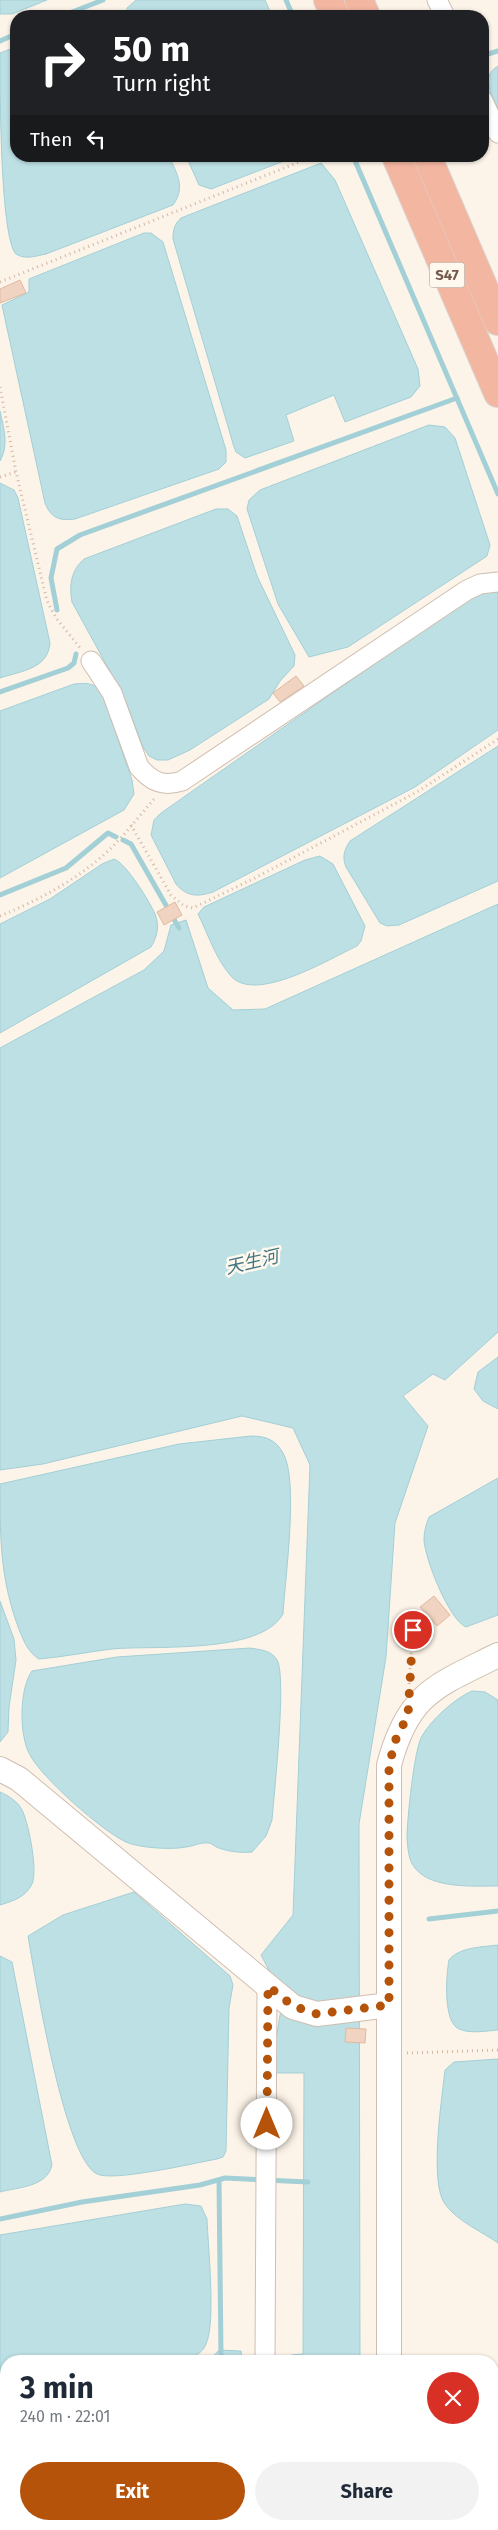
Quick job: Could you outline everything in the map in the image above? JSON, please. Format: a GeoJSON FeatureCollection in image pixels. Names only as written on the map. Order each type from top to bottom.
{"type":"FeatureCollection","features":[{"type":"Feature","properties":{"kind":"highway","name":"S47"},"geometry":{"type":"LineString","coordinates":[[399,162],[498,393]]}},
{"type":"Feature","properties":{"kind":"highway","name":"S47"},"geometry":{"type":"LineString","coordinates":[[430,162],[498,321]]}},
{"type":"Feature","properties":{"kind":"street"},"geometry":{"type":"LineString","coordinates":[[489,114],[498,133]]}},
{"type":"Feature","properties":{"kind":"street"},"geometry":{"type":"LineString","coordinates":[[91,661],[112,693],[140,767],[147,776],[157,782],[167,784],[182,781],[467,590],[480,584],[498,582]]}},
{"type":"Feature","properties":{"kind":"street"},"geometry":{"type":"LineString","coordinates":[[390,2355],[389,1765],[396,1739],[408,1715],[426,1694],[449,1679],[498,1655]]}},
{"type":"Feature","properties":{"kind":"street"},"geometry":{"type":"LineString","coordinates":[[0,1769],[19,1779],[293,2006],[317,2014],[389,2005]]}},
{"type":"Feature","properties":{"kind":"street"},"geometry":{"type":"LineString","coordinates":[[265,2355],[268,1986]]}},
{"type":"Feature","properties":{"kind":"path"},"geometry":{"type":"LineString","coordinates":[[0,282],[299,162]]}},
{"type":"Feature","properties":{"kind":"path"},"geometry":{"type":"LineString","coordinates":[[0,387],[16,472],[47,601],[56,618],[91,661]]}},
{"type":"Feature","properties":{"kind":"path"},"geometry":{"type":"LineString","coordinates":[[0,477],[16,472]]}},
{"type":"Feature","properties":{"kind":"path"},"geometry":{"type":"LineString","coordinates":[[131,825],[170,895],[184,906],[193,908],[254,879],[417,792],[498,739]]}},
{"type":"Feature","properties":{"kind":"path"},"geometry":{"type":"LineString","coordinates":[[0,916],[31,903],[72,878],[111,848],[167,784]]}},
{"type":"Feature","properties":{"kind":"path"},"geometry":{"type":"LineString","coordinates":[[408,1715],[414,1612]]}},
{"type":"Feature","properties":{"kind":"path"},"geometry":{"type":"LineString","coordinates":[[389,2054],[498,2050]]}},
{"type":"Feature","properties":{"kind":"water"},"geometry":{"type":"Polygon","coordinates":[[[0,0],[47,0],[22,10],[10,10],[10,14],[0,14],[0,0]]]}},
{"type":"Feature","properties":{"kind":"water"},"geometry":{"type":"Polygon","coordinates":[[[136,0],[265,0],[269,10],[127,10],[136,0]]]}},
{"type":"Feature","properties":{"kind":"water"},"geometry":{"type":"Polygon","coordinates":[[[10,49],[10,162],[172,162],[180,186],[173,205],[46,254],[27,257],[16,254],[11,242],[4,192],[0,53],[10,49]]]}},
{"type":"Feature","properties":{"kind":"water"},"geometry":{"type":"Polygon","coordinates":[[[498,66],[498,108],[489,86],[489,75],[498,66]]]}},
{"type":"Feature","properties":{"kind":"water"},"geometry":{"type":"Polygon","coordinates":[[[189,162],[281,162],[211,189],[199,185],[189,162]]]}},
{"type":"Feature","properties":{"kind":"water"},"geometry":{"type":"Polygon","coordinates":[[[321,163],[335,180],[418,369],[420,386],[411,397],[345,422],[334,395],[286,415],[294,441],[245,458],[236,452],[234,447],[173,239],[174,230],[181,218],[321,163]]]}},
{"type":"Feature","properties":{"kind":"water"},"geometry":{"type":"Polygon","coordinates":[[[144,233],[151,233],[163,242],[226,450],[226,462],[219,469],[75,519],[60,519],[50,512],[45,503],[2,305],[29,292],[29,279],[144,233]]]}},
{"type":"Feature","properties":{"kind":"water"},"geometry":{"type":"Polygon","coordinates":[[[0,411],[5,443],[0,461],[0,411]]]}},
{"type":"Feature","properties":{"kind":"water"},"geometry":{"type":"Polygon","coordinates":[[[429,425],[445,427],[455,438],[490,545],[487,556],[348,647],[309,657],[278,604],[247,509],[249,500],[260,490],[429,425]]]}},
{"type":"Feature","properties":{"kind":"water"},"geometry":{"type":"Polygon","coordinates":[[[0,483],[14,490],[18,498],[50,643],[48,652],[39,664],[25,671],[0,678],[0,483]]]}},
{"type":"Feature","properties":{"kind":"water"},"geometry":{"type":"Polygon","coordinates":[[[216,509],[228,509],[237,516],[257,576],[295,655],[294,666],[280,681],[269,699],[190,750],[168,760],[157,760],[149,756],[143,747],[124,697],[72,602],[72,578],[76,568],[84,559],[216,509]]]}},
{"type":"Feature","properties":{"kind":"water"},"geometry":{"type":"Polygon","coordinates":[[[487,592],[498,592],[498,730],[415,787],[213,892],[193,895],[184,891],[176,884],[151,835],[154,820],[161,813],[471,596],[487,592]]]}},
{"type":"Feature","properties":{"kind":"water"},"geometry":{"type":"Polygon","coordinates":[[[74,684],[93,685],[102,693],[132,780],[134,794],[124,810],[0,878],[0,711],[74,684]]]}},
{"type":"Feature","properties":{"kind":"water"},"geometry":{"type":"Polygon","coordinates":[[[498,746],[498,881],[399,925],[387,926],[380,923],[346,867],[344,854],[350,841],[498,746]]]}},
{"type":"Feature","properties":{"kind":"water"},"geometry":{"type":"Polygon","coordinates":[[[320,856],[333,864],[365,926],[361,941],[357,946],[292,977],[256,985],[241,983],[230,975],[220,962],[198,914],[204,907],[305,860],[320,856]]]}},
{"type":"Feature","properties":{"kind":"water"},"geometry":{"type":"Polygon","coordinates":[[[114,859],[131,875],[155,914],[157,931],[151,947],[0,1033],[0,924],[50,899],[102,864],[114,859]]]}},
{"type":"Feature","properties":{"kind":"water","name":"天生河"},"geometry":{"type":"Polygon","coordinates":[[[498,904],[498,1332],[445,1380],[433,1374],[403,1396],[428,1426],[395,1523],[386,1657],[359,1824],[360,2355],[291,2355],[303,2354],[304,2073],[274,2073],[276,2040],[283,1997],[261,1955],[293,1915],[310,1465],[293,1428],[242,1416],[43,1464],[0,1470],[0,1048],[144,970],[164,951],[171,925],[186,920],[208,988],[233,1010],[265,1009],[498,904]]]}},
{"type":"Feature","properties":{"kind":"water"},"geometry":{"type":"Polygon","coordinates":[[[498,1357],[498,1409],[483,1401],[474,1389],[478,1372],[498,1357]]]}},
{"type":"Feature","properties":{"kind":"water"},"geometry":{"type":"Polygon","coordinates":[[[251,1436],[270,1440],[277,1445],[283,1453],[288,1466],[290,1485],[290,1530],[283,1614],[271,1627],[252,1636],[230,1642],[204,1645],[112,1649],[39,1659],[32,1653],[20,1632],[8,1595],[2,1559],[0,1484],[179,1444],[251,1436]]]}},
{"type":"Feature","properties":{"kind":"water"},"geometry":{"type":"Polygon","coordinates":[[[498,1478],[498,1615],[466,1627],[452,1613],[433,1574],[425,1549],[425,1528],[429,1517],[498,1478]]]}},
{"type":"Feature","properties":{"kind":"water"},"geometry":{"type":"Polygon","coordinates":[[[0,1601],[14,1639],[16,1660],[9,1707],[8,1732],[0,1742],[0,1601]]]}},
{"type":"Feature","properties":{"kind":"water"},"geometry":{"type":"Polygon","coordinates":[[[250,1648],[265,1651],[275,1657],[280,1671],[281,1688],[272,1820],[266,1836],[252,1852],[227,1850],[209,1843],[180,1848],[164,1848],[139,1846],[126,1842],[88,1816],[59,1790],[37,1765],[26,1747],[22,1725],[23,1700],[32,1671],[117,1657],[250,1648]]]}},
{"type":"Feature","properties":{"kind":"water"},"geometry":{"type":"Polygon","coordinates":[[[472,1691],[485,1692],[498,1700],[498,1886],[454,1885],[431,1880],[415,1868],[408,1850],[407,1829],[419,1743],[422,1736],[444,1710],[472,1691]]]}},
{"type":"Feature","properties":{"kind":"water"},"geometry":{"type":"Polygon","coordinates":[[[0,1792],[19,1805],[23,1812],[30,1838],[34,1878],[32,1884],[23,1895],[0,1905],[0,1792]]]}},
{"type":"Feature","properties":{"kind":"water"},"geometry":{"type":"Polygon","coordinates":[[[134,1892],[230,1976],[233,1985],[229,2008],[226,2151],[223,2157],[217,2159],[174,2168],[119,2176],[106,2176],[97,2174],[85,2161],[73,2136],[44,2025],[28,1936],[63,1915],[134,1892]]]}},
{"type":"Feature","properties":{"kind":"water"},"geometry":{"type":"Polygon","coordinates":[[[498,1945],[498,2030],[463,2031],[454,2025],[448,2008],[447,1977],[449,1960],[465,1950],[498,1945]]]}},
{"type":"Feature","properties":{"kind":"water"},"geometry":{"type":"Polygon","coordinates":[[[0,1956],[12,1962],[52,2165],[49,2172],[38,2182],[0,2192],[0,1956]]]}},
{"type":"Feature","properties":{"kind":"water"},"geometry":{"type":"Polygon","coordinates":[[[498,2059],[498,2243],[456,2216],[445,2204],[440,2193],[437,2159],[439,2119],[445,2070],[454,2062],[498,2059]]]}},
{"type":"Feature","properties":{"kind":"water"},"geometry":{"type":"Polygon","coordinates":[[[185,2204],[201,2206],[207,2219],[211,2284],[211,2319],[209,2334],[203,2350],[196,2355],[0,2355],[0,2235],[185,2204]]]}},
{"type":"Feature","properties":{"kind":"water"},"geometry":{"type":"Polygon","coordinates":[[[219,2350],[241,2351],[241,2355],[214,2355],[219,2350]]]}},
{"type":"Feature","properties":{"kind":"building"},"geometry":{"type":"Polygon","coordinates":[[[20,280],[26,293],[0,303],[0,289],[20,280]]]}},
{"type":"Feature","properties":{"kind":"building"},"geometry":{"type":"Polygon","coordinates":[[[296,676],[304,686],[280,702],[273,693],[296,676]]]}},
{"type":"Feature","properties":{"kind":"building"},"geometry":{"type":"Polygon","coordinates":[[[175,902],[182,915],[164,925],[157,912],[175,902]]]}},
{"type":"Feature","properties":{"kind":"building"},"geometry":{"type":"Polygon","coordinates":[[[434,1596],[450,1615],[437,1626],[420,1607],[434,1596]]]}},
{"type":"Feature","properties":{"kind":"building"},"geometry":{"type":"Polygon","coordinates":[[[346,2028],[366,2029],[365,2043],[345,2042],[346,2028]]]}},
{"type":"Feature","properties":{"kind":"waterway"},"geometry":{"type":"LineString","coordinates":[[77,10],[103,0]]}},
{"type":"Feature","properties":{"kind":"waterway"},"geometry":{"type":"LineString","coordinates":[[286,0],[290,10]]}},
{"type":"Feature","properties":{"kind":"waterway"},"geometry":{"type":"LineString","coordinates":[[0,41],[10,37]]}},
{"type":"Feature","properties":{"kind":"waterway"},"geometry":{"type":"LineString","coordinates":[[489,54],[498,51]]}},
{"type":"Feature","properties":{"kind":"waterway"},"geometry":{"type":"LineString","coordinates":[[356,162],[498,494]]}},
{"type":"Feature","properties":{"kind":"waterway"},"geometry":{"type":"LineString","coordinates":[[57,610],[51,578],[57,549],[80,535],[457,398]]}},
{"type":"Feature","properties":{"kind":"waterway"},"geometry":{"type":"LineString","coordinates":[[0,692],[68,668],[74,663],[76,654]]}},
{"type":"Feature","properties":{"kind":"waterway"},"geometry":{"type":"LineString","coordinates":[[0,895],[66,868],[108,833],[116,837]]}},
{"type":"Feature","properties":{"kind":"waterway"},"geometry":{"type":"LineString","coordinates":[[123,840],[131,844],[179,928]]}},
{"type":"Feature","properties":{"kind":"waterway"},"geometry":{"type":"LineString","coordinates":[[429,1919],[498,1911]]}},
{"type":"Feature","properties":{"kind":"waterway"},"geometry":{"type":"LineString","coordinates":[[0,2219],[82,2202],[200,2185],[225,2178],[308,2182]]}},
{"type":"Feature","properties":{"kind":"waterway"},"geometry":{"type":"LineString","coordinates":[[219,2180],[221,2355]]}},
{"type":"Feature","properties":{"kind":"route"},"geometry":{"type":"LineString","coordinates":[[267,2124],[268,1986],[284,2000],[304,2012],[330,2013],[389,2005],[389,1765],[396,1739],[408,1715],[413,1630]]}}]}
